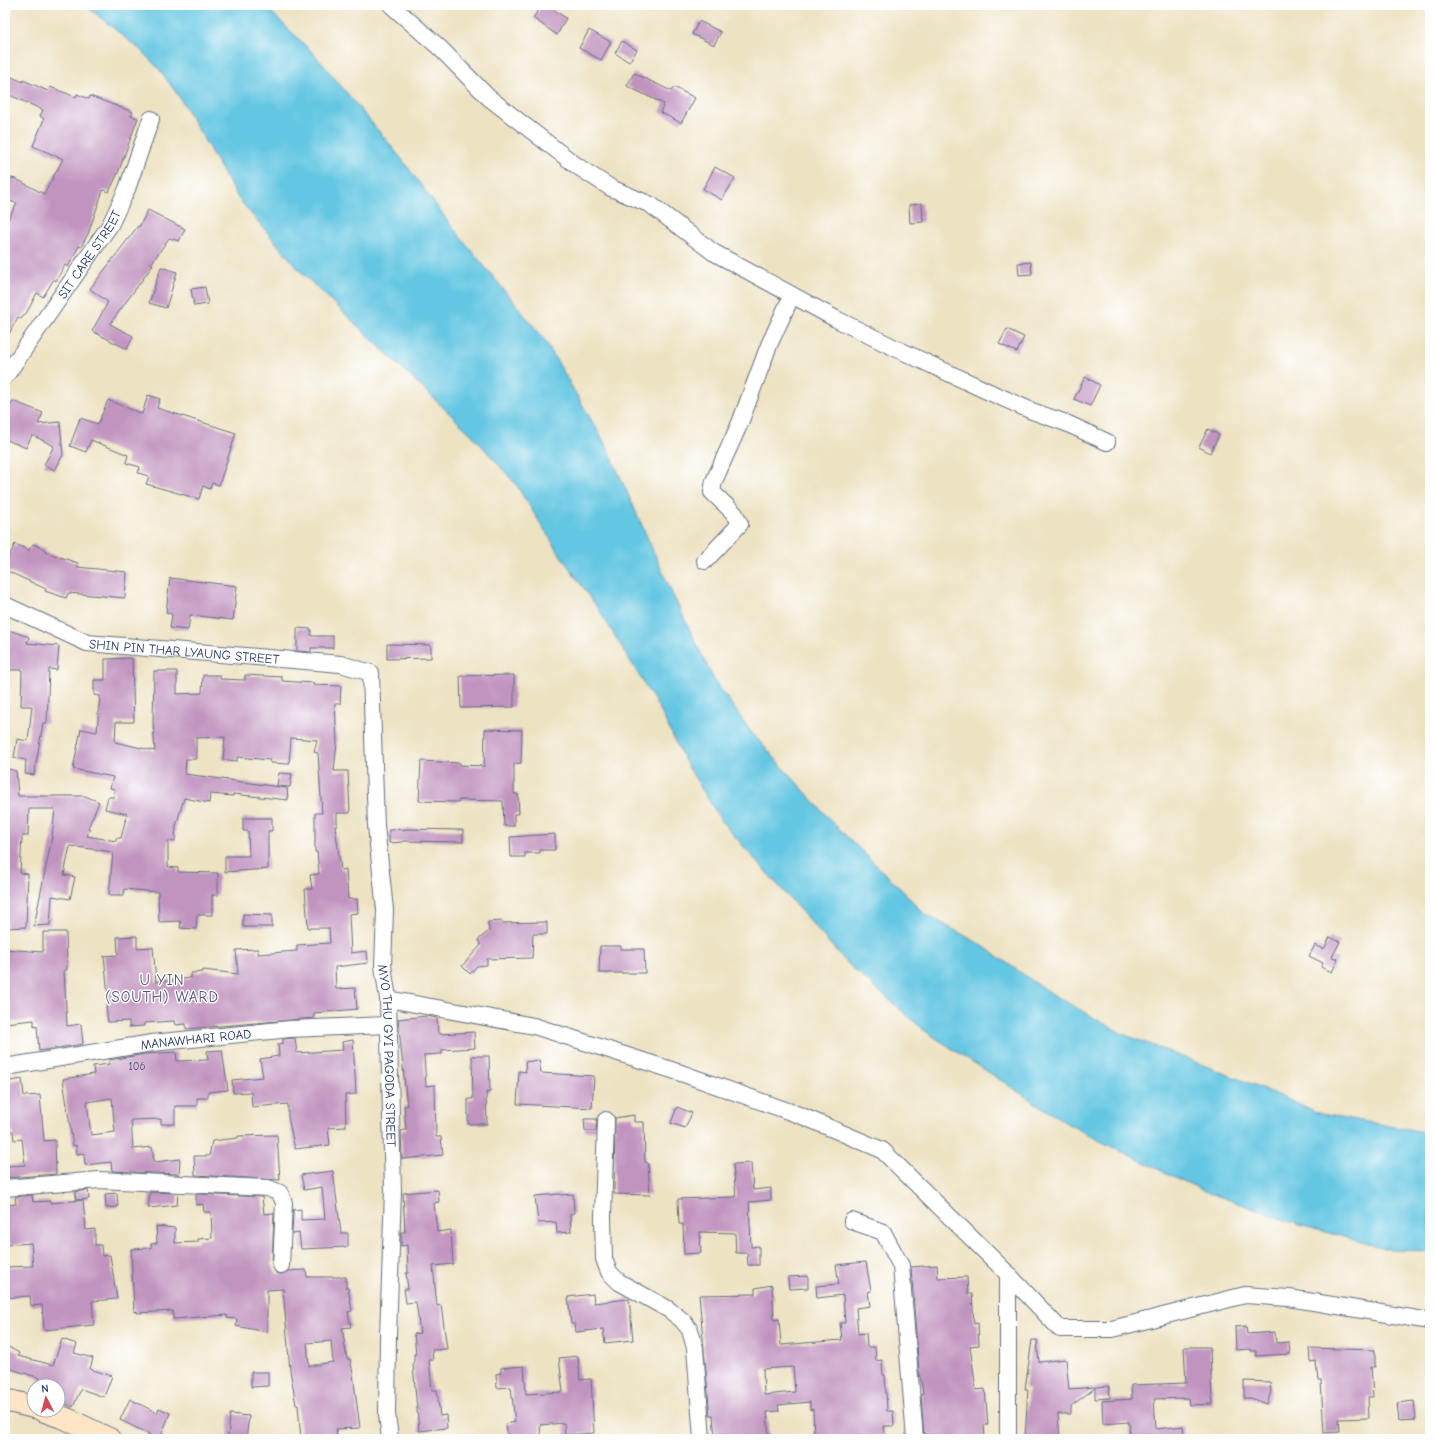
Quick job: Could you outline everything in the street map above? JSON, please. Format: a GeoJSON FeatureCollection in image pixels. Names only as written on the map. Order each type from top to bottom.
{"type":"FeatureCollection","features":[{"type":"Feature","properties":{"kind":"main road"},"geometry":{"type":"LineString","coordinates":[[5,1400],[26,1405]]}},
{"type":"Feature","properties":{"kind":"main road"},"geometry":{"type":"LineString","coordinates":[[64,1418],[108,1439]]}},
{"type":"Feature","properties":{"kind":"street"},"geometry":{"type":"LineString","coordinates":[[391,5],[440,49],[488,97],[577,166],[611,188],[652,205],[713,252],[836,319],[987,391],[1032,411],[1066,423],[1107,442]]}},
{"type":"Feature","properties":{"kind":"street","name":"SIT CARE STREET"},"geometry":{"type":"LineString","coordinates":[[5,377],[110,225],[127,189],[151,119]]}},
{"type":"Feature","properties":{"kind":"street"},"geometry":{"type":"LineString","coordinates":[[705,561],[740,524],[735,514],[712,492],[714,482],[740,423],[769,345],[792,295]]}},
{"type":"Feature","properties":{"kind":"street","name":"SHIN PIN THAR LYAUNG STREET"},"geometry":{"type":"LineString","coordinates":[[5,605],[87,643],[341,664],[372,673]]}},
{"type":"Feature","properties":{"kind":"street","name":"MYO THU GYI PAGODA STREET"},"geometry":{"type":"LineString","coordinates":[[372,673],[376,826],[385,910],[384,966],[388,999],[393,1190],[388,1344],[388,1414],[390,1439]]}},
{"type":"Feature","properties":{"kind":"street"},"geometry":{"type":"LineString","coordinates":[[388,999],[534,1026],[678,1072],[802,1116],[882,1150],[1008,1274],[1060,1329],[1112,1329],[1244,1295],[1289,1298],[1430,1321]]}},
{"type":"Feature","properties":{"kind":"street","name":"MANAWHARI ROAD"},"geometry":{"type":"LineString","coordinates":[[5,1067],[152,1043],[290,1029],[388,1025]]}},
{"type":"Feature","properties":{"kind":"street"},"geometry":{"type":"LineString","coordinates":[[606,1120],[603,1217],[604,1259],[609,1272],[619,1282],[668,1309],[682,1320],[690,1330],[695,1348],[702,1439]]}},
{"type":"Feature","properties":{"kind":"street"},"geometry":{"type":"LineString","coordinates":[[5,1188],[99,1180],[268,1188],[280,1193],[284,1203],[281,1265]]}},
{"type":"Feature","properties":{"kind":"street"},"geometry":{"type":"LineString","coordinates":[[852,1221],[883,1232],[901,1266],[915,1439]]}},
{"type":"Feature","properties":{"kind":"street"},"geometry":{"type":"LineString","coordinates":[[1008,1274],[1008,1439]]}},
{"type":"Feature","properties":{"kind":"water"},"geometry":{"type":"Polygon","coordinates":[[[85,5],[264,5],[316,56],[401,158],[449,223],[544,339],[607,447],[672,593],[714,680],[752,733],[836,826],[906,894],[923,913],[980,944],[1047,991],[1123,1034],[1257,1086],[1321,1114],[1430,1133],[1430,1251],[1391,1250],[1300,1225],[1204,1191],[1104,1143],[1068,1124],[925,1031],[847,963],[722,822],[686,763],[659,708],[599,610],[563,559],[515,483],[473,436],[301,272],[238,198],[180,98],[160,70],[138,48],[85,5]]]}},
{"type":"Feature","properties":{"kind":"building"},"geometry":{"type":"Polygon","coordinates":[[[542,5],[545,5],[566,18],[557,35],[533,18],[542,5]]]}},
{"type":"Feature","properties":{"kind":"building"},"geometry":{"type":"Polygon","coordinates":[[[699,21],[721,32],[714,45],[692,34],[699,21]]]}},
{"type":"Feature","properties":{"kind":"building"},"geometry":{"type":"Polygon","coordinates":[[[589,30],[611,42],[601,60],[579,48],[589,30]]]}},
{"type":"Feature","properties":{"kind":"building"},"geometry":{"type":"Polygon","coordinates":[[[622,41],[637,50],[629,62],[615,53],[622,41]]]}},
{"type":"Feature","properties":{"kind":"building"},"geometry":{"type":"Polygon","coordinates":[[[634,73],[671,91],[674,87],[695,98],[681,123],[660,112],[664,104],[627,86],[634,73]]]}},
{"type":"Feature","properties":{"kind":"building"},"geometry":{"type":"Polygon","coordinates":[[[5,74],[48,91],[50,87],[76,97],[77,94],[89,99],[90,96],[133,112],[131,116],[138,118],[118,173],[109,192],[103,190],[88,234],[81,247],[79,246],[68,267],[65,265],[56,281],[54,279],[43,297],[37,293],[27,312],[21,319],[18,317],[5,341],[5,225],[17,203],[5,200],[5,177],[16,179],[44,194],[63,159],[33,146],[44,119],[40,116],[43,110],[5,93],[5,74]]]}},
{"type":"Feature","properties":{"kind":"building"},"geometry":{"type":"Polygon","coordinates":[[[715,167],[735,178],[722,200],[703,189],[715,167]]]}},
{"type":"Feature","properties":{"kind":"building"},"geometry":{"type":"Polygon","coordinates":[[[922,203],[923,222],[910,223],[909,205],[922,203]]]}},
{"type":"Feature","properties":{"kind":"building"},"geometry":{"type":"Polygon","coordinates":[[[148,210],[185,229],[179,241],[169,238],[151,264],[153,265],[110,324],[133,336],[127,349],[92,331],[108,302],[90,289],[138,226],[139,227],[148,210]]]}},
{"type":"Feature","properties":{"kind":"building"},"geometry":{"type":"Polygon","coordinates":[[[1031,262],[1032,274],[1019,275],[1018,263],[1031,262]]]}},
{"type":"Feature","properties":{"kind":"building"},"geometry":{"type":"Polygon","coordinates":[[[161,267],[177,272],[166,308],[149,303],[161,267]]]}},
{"type":"Feature","properties":{"kind":"building"},"geometry":{"type":"Polygon","coordinates":[[[205,287],[208,304],[194,306],[191,289],[205,287]]]}},
{"type":"Feature","properties":{"kind":"building"},"geometry":{"type":"Polygon","coordinates":[[[1007,329],[1024,337],[1017,352],[999,344],[1007,329]]]}},
{"type":"Feature","properties":{"kind":"building"},"geometry":{"type":"Polygon","coordinates":[[[1085,377],[1100,385],[1090,406],[1074,399],[1085,377]]]}},
{"type":"Feature","properties":{"kind":"building"},"geometry":{"type":"Polygon","coordinates":[[[148,395],[160,399],[157,408],[236,433],[219,485],[212,483],[210,489],[203,486],[199,499],[146,484],[149,476],[138,473],[140,467],[126,463],[128,455],[91,440],[86,452],[70,446],[80,418],[98,424],[108,400],[142,414],[148,395]]]}},
{"type":"Feature","properties":{"kind":"building"},"geometry":{"type":"Polygon","coordinates":[[[13,401],[43,413],[38,424],[60,422],[63,455],[55,470],[44,465],[54,446],[32,435],[26,448],[5,439],[5,417],[13,401]]]}},
{"type":"Feature","properties":{"kind":"building"},"geometry":{"type":"Polygon","coordinates":[[[1208,429],[1219,435],[1210,453],[1199,447],[1208,429]]]}},
{"type":"Feature","properties":{"kind":"building"},"geometry":{"type":"Polygon","coordinates":[[[15,544],[29,550],[33,544],[46,550],[45,552],[78,563],[77,567],[127,572],[125,598],[68,593],[66,598],[45,591],[46,589],[5,570],[5,565],[15,544]]]}},
{"type":"Feature","properties":{"kind":"building"},"geometry":{"type":"Polygon","coordinates":[[[170,578],[237,586],[233,620],[190,615],[188,630],[170,628],[172,614],[166,613],[170,578]]]}},
{"type":"Feature","properties":{"kind":"building"},"geometry":{"type":"Polygon","coordinates":[[[297,628],[311,629],[311,636],[333,636],[333,648],[311,648],[311,652],[297,651],[297,628]]]}},
{"type":"Feature","properties":{"kind":"building"},"geometry":{"type":"Polygon","coordinates":[[[9,630],[29,637],[27,643],[59,646],[57,670],[49,669],[47,723],[43,723],[34,775],[25,774],[26,760],[14,758],[17,739],[28,741],[32,706],[21,706],[22,670],[5,670],[5,641],[9,630]]]}},
{"type":"Feature","properties":{"kind":"building"},"geometry":{"type":"Polygon","coordinates":[[[387,644],[431,645],[431,658],[387,659],[387,644]]]}},
{"type":"Feature","properties":{"kind":"building"},"geometry":{"type":"Polygon","coordinates":[[[132,658],[134,722],[116,722],[115,742],[155,751],[153,723],[154,671],[177,671],[177,694],[202,693],[203,675],[220,675],[220,679],[245,680],[245,675],[282,677],[282,681],[313,683],[313,685],[341,686],[340,704],[335,704],[337,743],[334,771],[348,771],[350,813],[337,813],[337,826],[335,826],[341,870],[346,869],[348,899],[357,899],[358,913],[349,914],[351,953],[367,951],[368,963],[335,967],[336,989],[355,988],[357,1009],[314,1013],[314,1018],[186,1029],[186,1024],[175,1025],[174,1021],[144,1023],[144,1026],[129,1027],[129,1021],[108,1022],[106,1005],[109,1005],[104,956],[118,955],[117,937],[137,936],[137,948],[153,947],[156,982],[191,978],[191,973],[203,972],[203,970],[238,974],[236,950],[258,949],[258,954],[297,951],[297,945],[330,943],[329,928],[308,928],[305,889],[312,889],[310,875],[319,874],[317,852],[315,852],[315,813],[322,813],[318,753],[314,752],[317,740],[291,738],[289,764],[270,763],[270,760],[237,757],[237,761],[223,760],[225,737],[196,738],[196,759],[186,759],[185,774],[287,788],[288,800],[233,794],[233,796],[210,794],[209,803],[184,798],[176,826],[175,841],[168,841],[168,867],[178,868],[178,872],[218,873],[218,895],[212,895],[212,915],[197,915],[196,929],[180,928],[181,921],[159,922],[158,892],[124,889],[124,895],[109,895],[113,852],[70,846],[64,875],[75,877],[70,899],[52,896],[50,925],[34,926],[52,837],[55,809],[29,809],[28,836],[22,836],[20,873],[28,874],[26,927],[7,928],[5,906],[5,768],[16,771],[18,796],[85,796],[99,802],[88,828],[90,829],[87,836],[116,841],[116,838],[121,838],[127,814],[105,809],[108,797],[114,797],[115,789],[110,788],[113,777],[73,769],[81,729],[97,732],[100,696],[94,695],[94,680],[105,680],[105,659],[132,658]]]}},
{"type":"Feature","properties":{"kind":"building"},"geometry":{"type":"Polygon","coordinates":[[[514,675],[514,707],[461,708],[460,676],[514,675]]]}},
{"type":"Feature","properties":{"kind":"building"},"geometry":{"type":"Polygon","coordinates":[[[485,729],[522,730],[521,763],[514,764],[514,794],[518,794],[519,814],[514,814],[514,826],[504,826],[503,801],[419,801],[421,761],[484,766],[485,729]]]}},
{"type":"Feature","properties":{"kind":"building"},"geometry":{"type":"Polygon","coordinates":[[[279,773],[292,774],[290,787],[277,786],[279,773]]]}},
{"type":"Feature","properties":{"kind":"building"},"geometry":{"type":"Polygon","coordinates":[[[243,818],[272,818],[272,831],[268,831],[268,869],[225,872],[225,856],[249,856],[248,831],[243,831],[243,818]]]}},
{"type":"Feature","properties":{"kind":"building"},"geometry":{"type":"Polygon","coordinates":[[[389,830],[463,830],[463,842],[403,841],[389,843],[389,830]]]}},
{"type":"Feature","properties":{"kind":"building"},"geometry":{"type":"Polygon","coordinates":[[[555,834],[555,850],[540,850],[540,853],[525,853],[525,857],[511,857],[510,837],[555,834]]]}},
{"type":"Feature","properties":{"kind":"building"},"geometry":{"type":"Polygon","coordinates":[[[243,914],[272,915],[272,927],[243,927],[243,914]]]}},
{"type":"Feature","properties":{"kind":"building"},"geometry":{"type":"Polygon","coordinates":[[[502,921],[503,923],[547,922],[547,934],[533,934],[532,958],[487,959],[487,965],[477,966],[470,974],[462,966],[481,945],[478,940],[489,931],[488,922],[502,921]]]}},
{"type":"Feature","properties":{"kind":"building"},"geometry":{"type":"Polygon","coordinates":[[[43,932],[66,932],[67,970],[64,970],[67,1026],[81,1024],[83,1044],[39,1051],[37,1026],[34,1027],[34,1020],[5,1023],[5,949],[43,952],[43,932]]]}},
{"type":"Feature","properties":{"kind":"building"},"geometry":{"type":"Polygon","coordinates":[[[1330,937],[1340,942],[1332,957],[1338,959],[1332,972],[1321,967],[1323,963],[1309,956],[1315,945],[1324,949],[1330,937]]]}},
{"type":"Feature","properties":{"kind":"building"},"geometry":{"type":"Polygon","coordinates":[[[600,946],[621,946],[621,949],[644,949],[645,973],[599,973],[600,946]]]}},
{"type":"Feature","properties":{"kind":"building"},"geometry":{"type":"Polygon","coordinates":[[[427,1016],[437,1018],[438,1033],[474,1032],[475,1048],[442,1050],[442,1054],[424,1055],[426,1086],[435,1085],[436,1137],[441,1137],[443,1155],[402,1159],[401,1131],[406,1130],[404,1106],[407,1106],[398,1019],[427,1016]]]}},
{"type":"Feature","properties":{"kind":"building"},"geometry":{"type":"Polygon","coordinates":[[[295,1038],[297,1053],[343,1050],[342,1042],[353,1040],[356,1094],[345,1095],[346,1127],[328,1128],[330,1145],[295,1149],[288,1117],[288,1104],[252,1107],[251,1092],[233,1093],[232,1080],[263,1077],[260,1059],[279,1056],[278,1044],[283,1043],[283,1039],[295,1038]]]}},
{"type":"Feature","properties":{"kind":"building"},"geometry":{"type":"Polygon","coordinates":[[[222,1050],[228,1090],[208,1092],[208,1098],[197,1098],[197,1106],[175,1106],[175,1124],[161,1124],[161,1119],[131,1120],[133,1149],[152,1147],[154,1162],[180,1159],[179,1174],[112,1171],[111,1162],[85,1165],[84,1153],[77,1154],[76,1145],[73,1146],[63,1079],[94,1074],[93,1066],[109,1064],[109,1060],[145,1054],[176,1052],[177,1061],[208,1060],[207,1051],[222,1050]],[[112,1098],[87,1102],[91,1135],[115,1132],[112,1098]]]}},
{"type":"Feature","properties":{"kind":"building"},"geometry":{"type":"Polygon","coordinates":[[[472,1056],[489,1056],[490,1092],[486,1092],[487,1124],[468,1124],[468,1099],[473,1099],[472,1056]]]}},
{"type":"Feature","properties":{"kind":"building"},"geometry":{"type":"Polygon","coordinates":[[[539,1060],[541,1073],[594,1076],[592,1108],[517,1104],[519,1071],[526,1072],[525,1062],[539,1060]]]}},
{"type":"Feature","properties":{"kind":"building"},"geometry":{"type":"Polygon","coordinates":[[[22,1079],[24,1096],[40,1095],[44,1141],[55,1140],[56,1174],[5,1178],[5,1166],[25,1165],[22,1139],[14,1140],[13,1131],[5,1132],[5,1082],[22,1079]]]}},
{"type":"Feature","properties":{"kind":"building"},"geometry":{"type":"Polygon","coordinates":[[[677,1107],[692,1113],[685,1128],[671,1123],[677,1107]]]}},
{"type":"Feature","properties":{"kind":"building"},"geometry":{"type":"Polygon","coordinates":[[[634,1115],[634,1122],[644,1122],[645,1162],[648,1163],[650,1195],[614,1194],[615,1118],[634,1115]]]}},
{"type":"Feature","properties":{"kind":"building"},"geometry":{"type":"Polygon","coordinates":[[[584,1119],[597,1119],[596,1131],[585,1131],[584,1119]]]}},
{"type":"Feature","properties":{"kind":"building"},"geometry":{"type":"Polygon","coordinates":[[[277,1135],[280,1180],[195,1175],[194,1156],[209,1156],[212,1141],[238,1138],[238,1136],[277,1135]]]}},
{"type":"Feature","properties":{"kind":"building"},"geometry":{"type":"Polygon","coordinates":[[[751,1163],[753,1190],[771,1188],[771,1200],[749,1202],[751,1247],[759,1246],[759,1265],[748,1265],[747,1253],[736,1253],[735,1233],[700,1232],[701,1253],[684,1254],[683,1224],[679,1224],[678,1199],[736,1197],[733,1164],[751,1163]]]}},
{"type":"Feature","properties":{"kind":"building"},"geometry":{"type":"Polygon","coordinates":[[[333,1171],[341,1233],[348,1233],[348,1247],[301,1249],[299,1233],[292,1234],[293,1210],[301,1209],[301,1220],[325,1219],[322,1187],[304,1190],[301,1175],[333,1171]]]}},
{"type":"Feature","properties":{"kind":"building"},"geometry":{"type":"Polygon","coordinates":[[[88,1190],[89,1199],[76,1200],[75,1192],[88,1190]]]}},
{"type":"Feature","properties":{"kind":"building"},"geometry":{"type":"Polygon","coordinates":[[[438,1190],[439,1202],[434,1203],[437,1232],[451,1230],[453,1264],[433,1266],[437,1306],[441,1305],[447,1349],[432,1350],[433,1360],[429,1360],[432,1390],[437,1390],[440,1416],[446,1415],[447,1428],[419,1431],[413,1365],[414,1354],[416,1354],[414,1334],[420,1333],[416,1302],[406,1303],[404,1289],[408,1289],[406,1273],[408,1273],[407,1245],[401,1246],[401,1232],[405,1232],[403,1193],[438,1190]]]}},
{"type":"Feature","properties":{"kind":"building"},"geometry":{"type":"Polygon","coordinates":[[[150,1192],[178,1193],[177,1205],[148,1208],[150,1192]]]}},
{"type":"Feature","properties":{"kind":"building"},"geometry":{"type":"Polygon","coordinates":[[[117,1193],[118,1207],[106,1208],[105,1194],[117,1193]]]}},
{"type":"Feature","properties":{"kind":"building"},"geometry":{"type":"Polygon","coordinates":[[[196,1194],[262,1197],[264,1214],[274,1213],[272,1265],[276,1273],[281,1274],[288,1271],[306,1270],[307,1277],[346,1277],[346,1288],[348,1288],[352,1311],[348,1312],[351,1327],[342,1328],[347,1359],[350,1359],[353,1374],[360,1428],[336,1429],[337,1439],[301,1439],[298,1405],[296,1405],[290,1370],[283,1289],[267,1290],[267,1332],[236,1326],[237,1319],[227,1318],[227,1315],[173,1319],[173,1311],[134,1312],[131,1249],[151,1248],[151,1244],[157,1243],[156,1226],[175,1228],[175,1243],[198,1242],[198,1239],[212,1238],[211,1212],[204,1212],[203,1204],[196,1205],[196,1194]],[[331,1341],[307,1343],[309,1366],[333,1362],[331,1341]]]}},
{"type":"Feature","properties":{"kind":"building"},"geometry":{"type":"Polygon","coordinates":[[[573,1194],[574,1213],[570,1214],[571,1232],[557,1233],[556,1222],[538,1223],[535,1196],[573,1194]]]}},
{"type":"Feature","properties":{"kind":"building"},"geometry":{"type":"Polygon","coordinates":[[[32,1195],[33,1202],[50,1201],[50,1203],[83,1200],[86,1230],[95,1229],[95,1245],[101,1245],[102,1256],[110,1255],[117,1299],[92,1301],[94,1325],[44,1330],[42,1305],[31,1306],[30,1296],[5,1298],[5,1267],[33,1266],[31,1243],[5,1245],[5,1205],[16,1204],[15,1197],[32,1195]]]}},
{"type":"Feature","properties":{"kind":"building"},"geometry":{"type":"Polygon","coordinates":[[[866,1262],[871,1291],[868,1292],[870,1306],[856,1308],[858,1334],[866,1333],[867,1347],[875,1347],[876,1361],[882,1360],[883,1375],[885,1375],[887,1411],[893,1411],[894,1426],[884,1426],[885,1438],[814,1438],[813,1409],[810,1410],[810,1402],[778,1405],[779,1411],[767,1412],[769,1439],[715,1439],[713,1416],[710,1416],[699,1295],[755,1294],[755,1288],[772,1285],[774,1320],[779,1319],[781,1345],[842,1340],[840,1323],[845,1323],[843,1295],[817,1298],[816,1286],[839,1284],[836,1265],[866,1262]],[[793,1367],[763,1369],[764,1395],[795,1392],[793,1367]]]}},
{"type":"Feature","properties":{"kind":"building"},"geometry":{"type":"Polygon","coordinates":[[[937,1265],[938,1278],[967,1277],[968,1294],[972,1294],[974,1324],[978,1323],[979,1345],[970,1346],[976,1390],[985,1389],[988,1425],[984,1425],[985,1439],[924,1439],[921,1394],[923,1393],[919,1371],[911,1267],[937,1265]]]}},
{"type":"Feature","properties":{"kind":"building"},"geometry":{"type":"Polygon","coordinates":[[[808,1276],[808,1288],[789,1289],[788,1277],[808,1276]]]}},
{"type":"Feature","properties":{"kind":"building"},"geometry":{"type":"Polygon","coordinates":[[[593,1294],[594,1303],[629,1299],[633,1340],[605,1343],[603,1329],[576,1332],[575,1324],[571,1324],[568,1297],[593,1294]]]}},
{"type":"Feature","properties":{"kind":"building"},"geometry":{"type":"Polygon","coordinates":[[[1246,1326],[1247,1334],[1275,1332],[1276,1343],[1289,1342],[1290,1354],[1256,1356],[1256,1351],[1251,1351],[1251,1349],[1236,1350],[1235,1327],[1246,1326]]]}},
{"type":"Feature","properties":{"kind":"building"},"geometry":{"type":"Polygon","coordinates":[[[62,1339],[77,1344],[74,1353],[93,1358],[90,1369],[112,1376],[104,1397],[81,1389],[73,1407],[66,1404],[66,1378],[40,1378],[11,1369],[5,1379],[5,1345],[19,1353],[18,1356],[53,1365],[62,1339]]]}},
{"type":"Feature","properties":{"kind":"building"},"geometry":{"type":"Polygon","coordinates":[[[1032,1340],[1037,1340],[1039,1362],[1066,1359],[1069,1389],[1109,1386],[1110,1398],[1095,1399],[1095,1388],[1071,1406],[1071,1414],[1058,1414],[1060,1439],[1025,1439],[1028,1389],[1025,1389],[1032,1340]]]}},
{"type":"Feature","properties":{"kind":"building"},"geometry":{"type":"Polygon","coordinates":[[[1184,1347],[1210,1347],[1212,1404],[1189,1405],[1188,1398],[1154,1399],[1156,1429],[1183,1426],[1184,1439],[1130,1439],[1129,1422],[1103,1424],[1102,1401],[1132,1399],[1131,1385],[1186,1383],[1184,1347]]]}},
{"type":"Feature","properties":{"kind":"building"},"geometry":{"type":"Polygon","coordinates":[[[1309,1348],[1375,1350],[1375,1367],[1371,1367],[1373,1397],[1368,1397],[1369,1418],[1339,1419],[1340,1432],[1324,1433],[1321,1381],[1318,1381],[1316,1361],[1310,1362],[1309,1348]]]}},
{"type":"Feature","properties":{"kind":"building"},"geometry":{"type":"Polygon","coordinates":[[[578,1356],[580,1380],[591,1379],[594,1433],[565,1435],[564,1423],[540,1425],[541,1437],[508,1439],[506,1424],[515,1422],[511,1387],[497,1388],[496,1374],[501,1373],[501,1368],[524,1366],[526,1394],[563,1392],[559,1358],[578,1356]]]}},
{"type":"Feature","properties":{"kind":"building"},"geometry":{"type":"Polygon","coordinates":[[[251,1372],[268,1372],[268,1386],[251,1387],[251,1372]]]}},
{"type":"Feature","properties":{"kind":"building"},"geometry":{"type":"Polygon","coordinates":[[[1244,1381],[1270,1382],[1271,1391],[1267,1404],[1251,1398],[1244,1398],[1244,1381]]]}},
{"type":"Feature","properties":{"kind":"building"},"geometry":{"type":"Polygon","coordinates":[[[130,1399],[157,1413],[159,1408],[170,1413],[160,1439],[148,1436],[149,1434],[120,1420],[130,1399]]]}},
{"type":"Feature","properties":{"kind":"building"},"geometry":{"type":"Polygon","coordinates":[[[1414,1401],[1416,1420],[1399,1421],[1397,1403],[1414,1401]]]}},
{"type":"Feature","properties":{"kind":"building"},"geometry":{"type":"Polygon","coordinates":[[[230,1414],[249,1416],[246,1439],[228,1439],[230,1414]]]}},
{"type":"Feature","properties":{"kind":"district","name":"U YIN (SOUTH) WARD"},"geometry":{"type":"Point","coordinates":[162,988]}}]}
